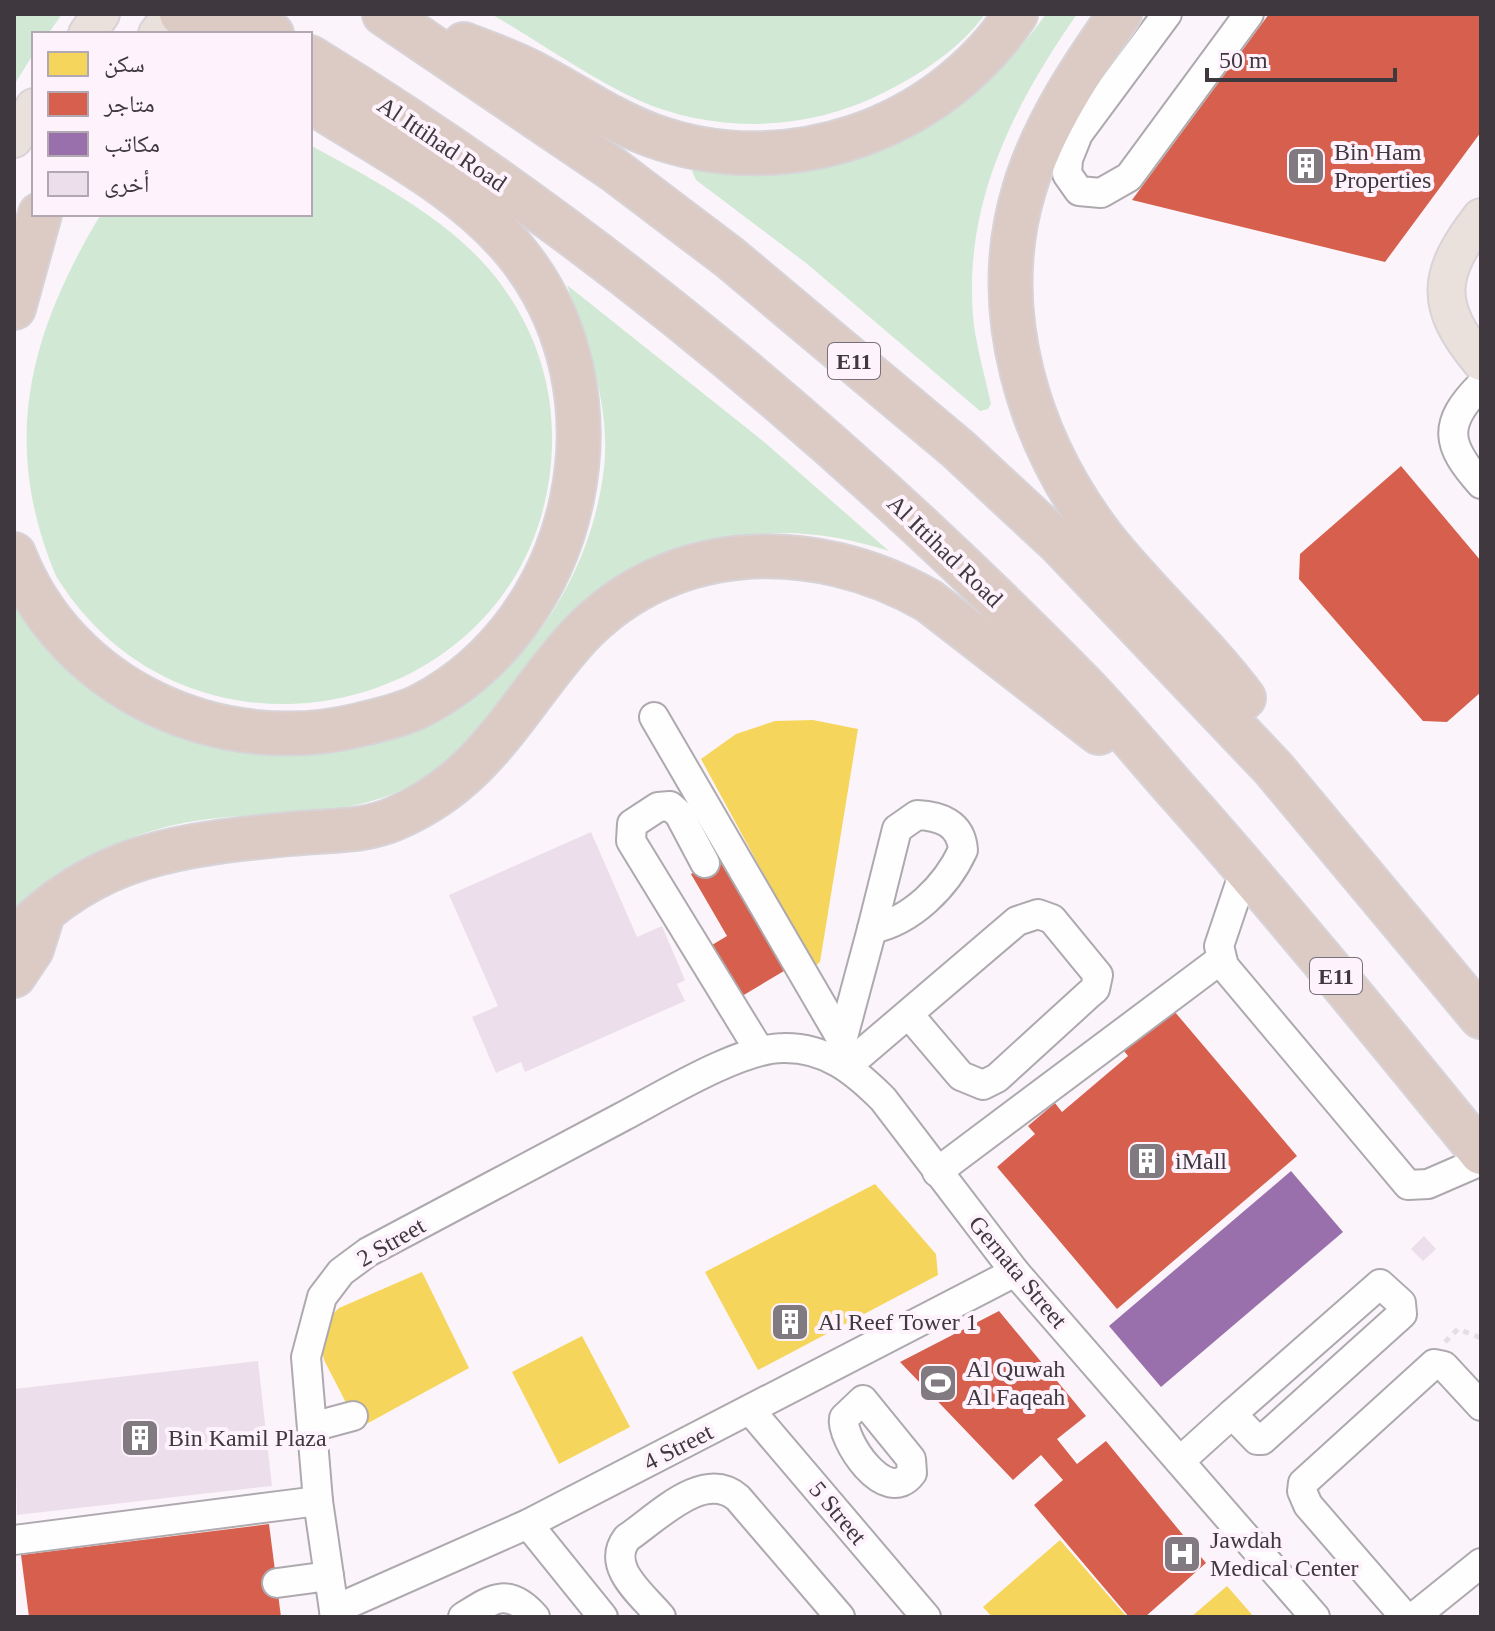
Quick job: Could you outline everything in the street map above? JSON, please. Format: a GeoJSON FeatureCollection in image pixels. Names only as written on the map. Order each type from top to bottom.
{"type":"FeatureCollection","features":[{"type":"Feature","properties":{"kind":"highway"},"geometry":{"type":"LineString","coordinates":[[181,14],[205,32]]}},
{"type":"Feature","properties":{"kind":"highway"},"geometry":{"type":"LineString","coordinates":[[237,14],[268,32]]}},
{"type":"Feature","properties":{"kind":"highway"},"geometry":{"type":"LineString","coordinates":[[386,14],[519,66],[615,119],[651,135],[729,153],[768,154],[847,141],[919,108],[981,58],[1016,14]]}},
{"type":"Feature","properties":{"kind":"highway","name":"E11"},"geometry":{"type":"LineString","coordinates":[[386,14],[614,170],[729,257],[958,449],[1059,543],[1273,768],[1481,1017]]}},
{"type":"Feature","properties":{"kind":"highway"},"geometry":{"type":"LineString","coordinates":[[1120,14],[1061,105],[1025,187],[1015,226],[1010,278],[1022,375],[1036,419],[1077,501],[1104,539],[1241,694],[1261,725],[1273,768]]}},
{"type":"Feature","properties":{"kind":"highway","name":"Al Ittihad Road"},"geometry":{"type":"LineString","coordinates":[[312,58],[534,208],[797,415],[888,497],[1085,687],[1246,866],[1481,1153]]}},
{"type":"Feature","properties":{"kind":"highway"},"geometry":{"type":"LineString","coordinates":[[14,554],[55,625],[110,678],[142,699],[179,716],[218,727],[258,733],[339,730],[418,707],[452,685],[483,659],[534,596],[554,560],[568,522],[580,442],[578,401],[557,322],[524,263],[488,222],[457,196],[312,102]]}},
{"type":"Feature","properties":{"kind":"highway"},"geometry":{"type":"LineString","coordinates":[[14,308],[37,216]]}},
{"type":"Feature","properties":{"kind":"highway"},"geometry":{"type":"LineString","coordinates":[[14,976],[32,949],[28,927],[69,893],[126,862],[197,843],[360,830],[423,805],[478,765],[571,645],[616,606],[657,582],[690,569],[759,555],[795,556],[842,563],[898,583],[929,601],[1188,802]]}},
{"type":"Feature","properties":{"kind":"main road"},"geometry":{"type":"LineString","coordinates":[[88,32],[101,14]]}},
{"type":"Feature","properties":{"kind":"main road"},"geometry":{"type":"LineString","coordinates":[[158,32],[172,14]]}},
{"type":"Feature","properties":{"kind":"main road"},"geometry":{"type":"LineString","coordinates":[[14,253],[36,216]]}},
{"type":"Feature","properties":{"kind":"main road"},"geometry":{"type":"LineString","coordinates":[[1481,217],[1455,253],[1446,287],[1450,317],[1456,331],[1481,362]]}},
{"type":"Feature","properties":{"kind":"street"},"geometry":{"type":"LineString","coordinates":[[1167,14],[1074,142],[1067,174],[1079,191],[1101,193],[1129,177],[1249,14]]}},
{"type":"Feature","properties":{"kind":"street"},"geometry":{"type":"LineString","coordinates":[[1481,385],[1459,409],[1452,432],[1458,456],[1481,484]]}},
{"type":"Feature","properties":{"kind":"street"},"geometry":{"type":"LineString","coordinates":[[654,717],[842,1056]]}},
{"type":"Feature","properties":{"kind":"street"},"geometry":{"type":"LineString","coordinates":[[705,863],[679,814],[670,806],[658,807],[632,824],[631,841],[759,1050]]}},
{"type":"Feature","properties":{"kind":"street"},"geometry":{"type":"LineString","coordinates":[[1246,866],[1219,946],[1220,960],[1408,1185],[1428,1184],[1481,1161]]}},
{"type":"Feature","properties":{"kind":"street"},"geometry":{"type":"LineString","coordinates":[[842,1056],[910,1016],[1017,921],[1030,915],[1052,919],[1098,975],[1095,989],[997,1078],[983,1085],[961,1076],[910,1016]]}},
{"type":"Feature","properties":{"kind":"street"},"geometry":{"type":"LineString","coordinates":[[842,1056],[872,929]]}},
{"type":"Feature","properties":{"kind":"street"},"geometry":{"type":"LineString","coordinates":[[937,1172],[1220,960]]}},
{"type":"Feature","properties":{"kind":"street","name":"Gernata Street"},"geometry":{"type":"LineString","coordinates":[[759,1050],[786,1047],[842,1056],[883,1099],[1015,1272],[1315,1617]]}},
{"type":"Feature","properties":{"kind":"street","name":"2 Street"},"geometry":{"type":"LineString","coordinates":[[334,1614],[318,1501],[306,1357],[312,1324],[322,1297],[341,1272],[368,1252],[661,1096],[759,1050]]}},
{"type":"Feature","properties":{"kind":"street","name":"4 Street"},"geometry":{"type":"LineString","coordinates":[[334,1614],[528,1524],[1015,1272]]}},
{"type":"Feature","properties":{"kind":"street"},"geometry":{"type":"LineString","coordinates":[[1180,1461],[1232,1414],[1377,1285],[1384,1285],[1401,1303],[1402,1314],[1262,1440],[1257,1440],[1232,1414]]}},
{"type":"Feature","properties":{"kind":"street"},"geometry":{"type":"LineString","coordinates":[[838,1364],[863,1400]]}},
{"type":"Feature","properties":{"kind":"street"},"geometry":{"type":"LineString","coordinates":[[1405,1617],[1308,1505],[1302,1491],[1303,1483],[1434,1364],[1444,1366],[1481,1406]]}},
{"type":"Feature","properties":{"kind":"street"},"geometry":{"type":"LineString","coordinates":[[311,1420],[350,1410]]}},
{"type":"Feature","properties":{"kind":"street","name":"5 Street"},"geometry":{"type":"LineString","coordinates":[[750,1410],[926,1617]]}},
{"type":"Feature","properties":{"kind":"street"},"geometry":{"type":"LineString","coordinates":[[661,1617],[623,1572],[618,1560],[620,1547],[627,1538],[699,1489],[716,1486],[738,1498],[840,1617]]}},
{"type":"Feature","properties":{"kind":"street"},"geometry":{"type":"LineString","coordinates":[[14,1540],[159,1530],[318,1501]]}},
{"type":"Feature","properties":{"kind":"street"},"geometry":{"type":"LineString","coordinates":[[528,1524],[603,1617]]}},
{"type":"Feature","properties":{"kind":"street"},"geometry":{"type":"LineString","coordinates":[[1414,1617],[1481,1563]]}},
{"type":"Feature","properties":{"kind":"street"},"geometry":{"type":"LineString","coordinates":[[277,1583],[329,1576]]}},
{"type":"Feature","properties":{"kind":"street"},"geometry":{"type":"LineString","coordinates":[[463,1617],[502,1597],[523,1604],[535,1617]]}},
{"type":"Feature","properties":{"kind":"green space"},"geometry":{"type":"Polygon","coordinates":[[[14,14],[62,14],[49,32],[32,32],[32,56],[14,85],[14,14]]]}},
{"type":"Feature","properties":{"kind":"green space"},"geometry":{"type":"Polygon","coordinates":[[[491,14],[985,14],[940,59],[885,92],[826,115],[763,124],[699,119],[638,100],[491,14]]]}},
{"type":"Feature","properties":{"kind":"green space"},"geometry":{"type":"Polygon","coordinates":[[[1046,14],[1077,14],[1012,123],[996,161],[975,240],[972,282],[974,326],[991,404],[988,409],[980,411],[806,263],[696,180],[692,171],[724,168],[788,172],[827,166],[900,140],[966,99],[1022,45],[1046,14]]]}},
{"type":"Feature","properties":{"kind":"green space"},"geometry":{"type":"Polygon","coordinates":[[[312,146],[381,184],[449,231],[488,268],[528,329],[544,373],[552,421],[552,446],[534,537],[491,610],[428,663],[353,695],[272,704],[191,688],[117,646],[56,576],[39,527],[29,480],[27,434],[30,390],[40,346],[76,259],[100,216],[312,216],[312,146]]]}},
{"type":"Feature","properties":{"kind":"green space"},"geometry":{"type":"Polygon","coordinates":[[[567,285],[763,441],[889,551],[832,537],[779,533],[726,539],[670,554],[469,746],[416,783],[377,799],[335,809],[198,820],[140,835],[86,858],[36,891],[14,911],[14,599],[111,693],[154,724],[198,742],[246,751],[318,750],[417,727],[460,705],[493,681],[522,652],[547,620],[585,546],[597,507],[604,468],[601,398],[567,285]]]}},
{"type":"Feature","properties":{"kind":"building: سكن"},"geometry":{"type":"Polygon","coordinates":[[[813,720],[858,729],[820,962],[814,967],[701,759],[736,734],[775,721],[813,720]]]}},
{"type":"Feature","properties":{"kind":"building: سكن","name":"Al Reef Tower 1"},"geometry":{"type":"Polygon","coordinates":[[[875,1184],[936,1254],[938,1275],[758,1370],[705,1272],[875,1184]]]}},
{"type":"Feature","properties":{"kind":"building: سكن"},"geometry":{"type":"Polygon","coordinates":[[[422,1272],[469,1368],[359,1428],[324,1360],[321,1346],[329,1318],[339,1308],[422,1272]]]}},
{"type":"Feature","properties":{"kind":"building: سكن"},"geometry":{"type":"Polygon","coordinates":[[[582,1336],[630,1427],[559,1464],[512,1372],[582,1336]]]}},
{"type":"Feature","properties":{"kind":"building: سكن"},"geometry":{"type":"Polygon","coordinates":[[[1060,1540],[1127,1617],[992,1617],[983,1607],[1060,1540]]]}},
{"type":"Feature","properties":{"kind":"building: سكن"},"geometry":{"type":"Polygon","coordinates":[[[1227,1586],[1254,1617],[1191,1617],[1227,1586]]]}},
{"type":"Feature","properties":{"kind":"building: متاجر","name":"Bin Ham Properties"},"geometry":{"type":"Polygon","coordinates":[[[1269,14],[1481,14],[1481,132],[1385,262],[1132,200],[1269,14]]]}},
{"type":"Feature","properties":{"kind":"building: متاجر"},"geometry":{"type":"Polygon","coordinates":[[[1401,466],[1481,561],[1481,692],[1447,722],[1423,721],[1299,579],[1300,554],[1401,466]]]}},
{"type":"Feature","properties":{"kind":"building: متاجر"},"geometry":{"type":"Polygon","coordinates":[[[723,855],[789,968],[737,999],[707,948],[727,936],[691,874],[723,855]]]}},
{"type":"Feature","properties":{"kind":"building: متاجر","name":"iMall"},"geometry":{"type":"Polygon","coordinates":[[[1169,1005],[1297,1156],[1117,1309],[997,1167],[1035,1134],[1028,1126],[1055,1103],[1062,1112],[1128,1056],[1120,1046],[1169,1005]]]}},
{"type":"Feature","properties":{"kind":"building: متاجر"},"geometry":{"type":"Polygon","coordinates":[[[999,1311],[1086,1416],[1057,1439],[1077,1464],[1106,1441],[1206,1563],[1145,1617],[1129,1617],[1034,1505],[1063,1480],[1041,1455],[1013,1480],[900,1362],[999,1311]]]}},
{"type":"Feature","properties":{"kind":"building: متاجر"},"geometry":{"type":"Polygon","coordinates":[[[269,1524],[281,1617],[29,1617],[21,1555],[269,1524]]]}},
{"type":"Feature","properties":{"kind":"building: مكاتب"},"geometry":{"type":"Polygon","coordinates":[[[1291,1171],[1343,1232],[1161,1387],[1109,1326],[1291,1171]]]}},
{"type":"Feature","properties":{"kind":"building: أخرى"},"geometry":{"type":"Polygon","coordinates":[[[591,832],[637,937],[662,926],[685,980],[677,984],[685,1001],[525,1072],[521,1062],[496,1073],[472,1017],[498,1006],[449,895],[591,832]]]}},
{"type":"Feature","properties":{"kind":"building: أخرى"},"geometry":{"type":"Polygon","coordinates":[[[1424,1236],[1436,1249],[1423,1261],[1411,1249],[1424,1236]]]}},
{"type":"Feature","properties":{"kind":"building: أخرى","name":"Bin Kamil Plaza"},"geometry":{"type":"Polygon","coordinates":[[[258,1361],[272,1486],[17,1515],[14,1389],[258,1361]]]}},
{"type":"Feature","properties":{"kind":"place","name":"Bin Ham Properties"},"geometry":{"type":"Point","coordinates":[1306,166]}},
{"type":"Feature","properties":{"kind":"place","name":"iMall"},"geometry":{"type":"Point","coordinates":[1147,1161]}},
{"type":"Feature","properties":{"kind":"place","name":"Al Reef Tower 1"},"geometry":{"type":"Point","coordinates":[790,1322]}},
{"type":"Feature","properties":{"kind":"place","name":"Al Quwah Al Faqeah"},"geometry":{"type":"Point","coordinates":[938,1383]}},
{"type":"Feature","properties":{"kind":"place","name":"Bin Kamil Plaza"},"geometry":{"type":"Point","coordinates":[140,1438]}},
{"type":"Feature","properties":{"kind":"place","name":"Jawdah Medical Center"},"geometry":{"type":"Point","coordinates":[1182,1554]}}]}
